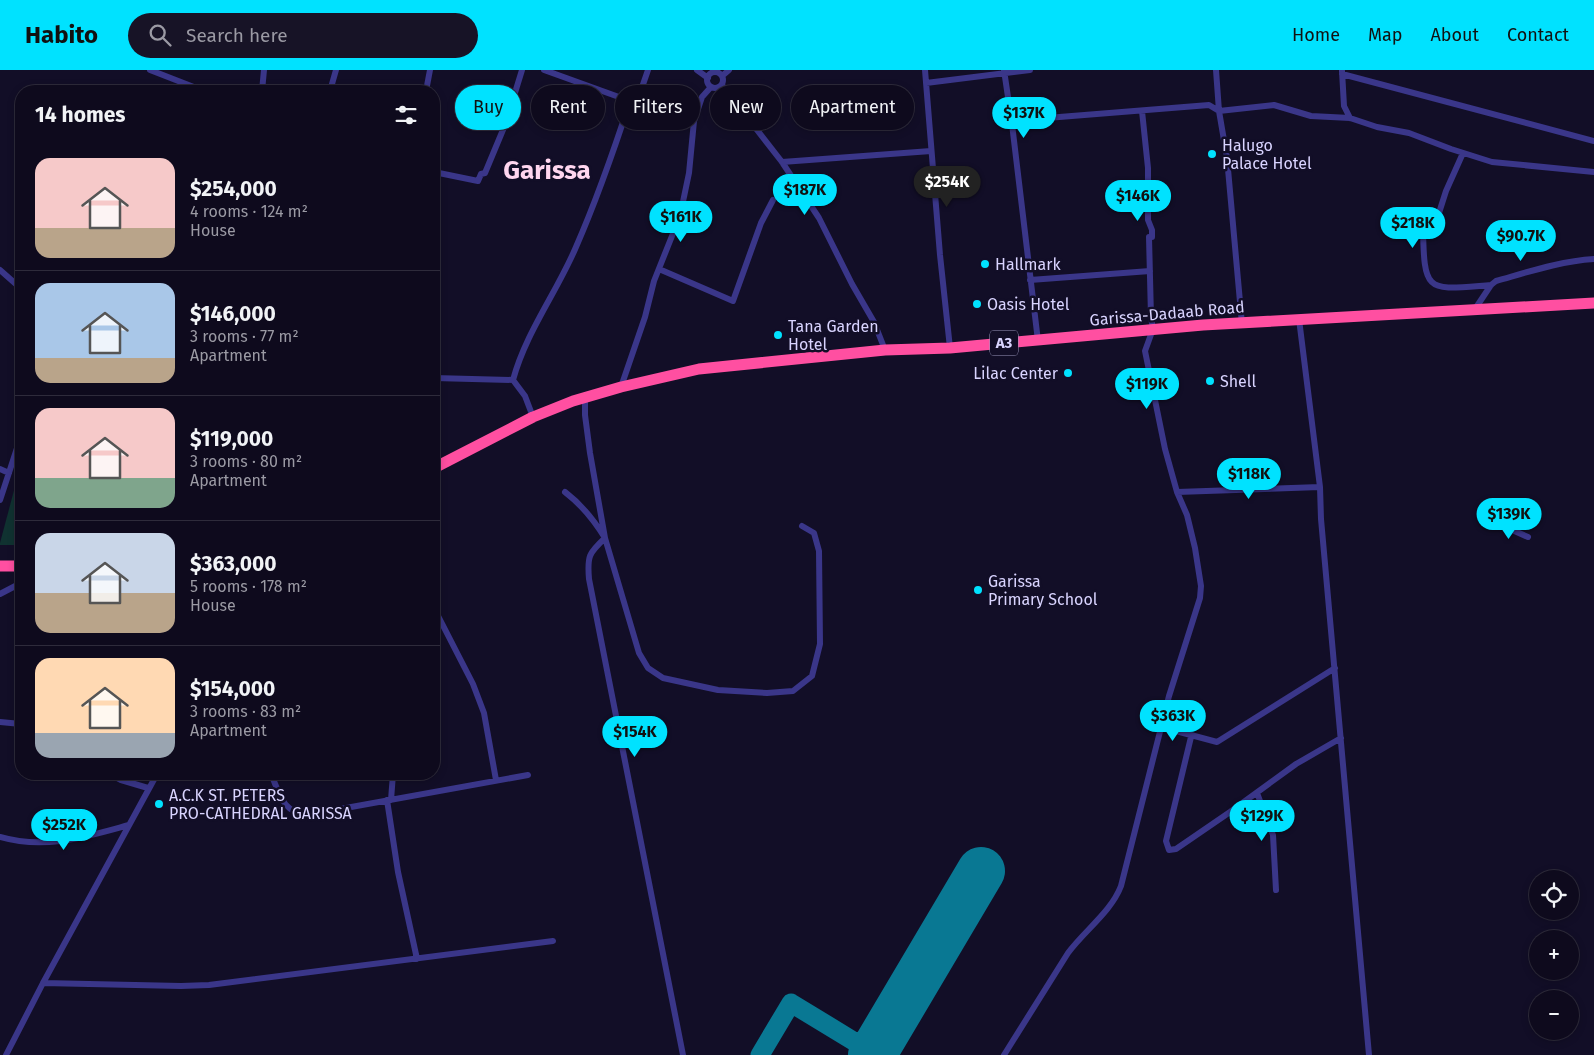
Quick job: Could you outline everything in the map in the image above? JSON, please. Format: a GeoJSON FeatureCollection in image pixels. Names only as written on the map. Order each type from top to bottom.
{"type":"FeatureCollection","features":[{"type":"Feature","properties":{"kind":"highway","name":"Garissa-Dadaab Road"},"geometry":{"type":"LineString","coordinates":[[440,465],[533,417],[621,387],[699,369],[885,350],[950,348],[976,344],[1038,341],[1203,325],[1594,303]]}},
{"type":"Feature","properties":{"kind":"highway"},"geometry":{"type":"LineString","coordinates":[[0,566],[15,566]]}},
{"type":"Feature","properties":{"kind":"street"},"geometry":{"type":"LineString","coordinates":[[150,70],[189,85]]}},
{"type":"Feature","properties":{"kind":"street"},"geometry":{"type":"LineString","coordinates":[[263,85],[264,70]]}},
{"type":"Feature","properties":{"kind":"street"},"geometry":{"type":"LineString","coordinates":[[332,85],[336,70]]}},
{"type":"Feature","properties":{"kind":"street"},"geometry":{"type":"LineString","coordinates":[[427,85],[430,70]]}},
{"type":"Feature","properties":{"kind":"street"},"geometry":{"type":"LineString","coordinates":[[440,173],[478,181],[481,174],[485,173],[504,125],[522,70]]}},
{"type":"Feature","properties":{"kind":"street"},"geometry":{"type":"LineString","coordinates":[[544,70],[615,96]]}},
{"type":"Feature","properties":{"kind":"street"},"geometry":{"type":"LineString","coordinates":[[643,85],[648,70]]}},
{"type":"Feature","properties":{"kind":"street"},"geometry":{"type":"LineString","coordinates":[[697,70],[708,78],[710,85]]}},
{"type":"Feature","properties":{"kind":"street"},"geometry":{"type":"LineString","coordinates":[[722,85],[722,76],[729,70]]}},
{"type":"Feature","properties":{"kind":"street"},"geometry":{"type":"LineString","coordinates":[[925,70],[950,348]]}},
{"type":"Feature","properties":{"kind":"street"},"geometry":{"type":"LineString","coordinates":[[926,83],[1004,71],[1030,70]]}},
{"type":"Feature","properties":{"kind":"street"},"geometry":{"type":"LineString","coordinates":[[1216,70],[1219,111],[1227,158],[1242,324]]}},
{"type":"Feature","properties":{"kind":"street"},"geometry":{"type":"LineString","coordinates":[[708,78],[712,71],[722,76]]}},
{"type":"Feature","properties":{"kind":"street"},"geometry":{"type":"LineString","coordinates":[[1004,71],[1038,341]]}},
{"type":"Feature","properties":{"kind":"street"},"geometry":{"type":"LineString","coordinates":[[1350,118],[1344,106],[1342,72],[1594,141]]}},
{"type":"Feature","properties":{"kind":"street"},"geometry":{"type":"LineString","coordinates":[[621,387],[645,317],[654,281],[680,216],[690,173],[694,121],[702,97],[710,88]]}},
{"type":"Feature","properties":{"kind":"street"},"geometry":{"type":"LineString","coordinates":[[1012,124],[1022,120],[1209,105],[1219,111],[1274,106],[1311,116],[1350,118],[1377,127],[1409,133],[1492,162],[1594,172]]}},
{"type":"Feature","properties":{"kind":"street"},"geometry":{"type":"LineString","coordinates":[[1004,1055],[1068,953],[1116,899],[1121,886],[1161,727],[1200,598],[1201,586],[1195,548],[1187,515],[1177,492],[1164,441],[1145,351],[1153,329],[1149,237],[1152,236],[1152,230],[1148,220],[1148,168],[1142,111]]}},
{"type":"Feature","properties":{"kind":"street"},"geometry":{"type":"LineString","coordinates":[[513,380],[516,367],[531,334],[576,248],[620,130]]}},
{"type":"Feature","properties":{"kind":"street"},"geometry":{"type":"LineString","coordinates":[[757,130],[782,162],[819,218],[852,284],[874,322],[885,350]]}},
{"type":"Feature","properties":{"kind":"street"},"geometry":{"type":"LineString","coordinates":[[782,162],[931,151]]}},
{"type":"Feature","properties":{"kind":"street"},"geometry":{"type":"LineString","coordinates":[[1463,153],[1446,191],[1438,216],[1434,221],[1423,227],[1423,254],[1428,278],[1437,287],[1448,288],[1491,284],[1535,270],[1579,260],[1594,259]]}},
{"type":"Feature","properties":{"kind":"street"},"geometry":{"type":"LineString","coordinates":[[659,269],[733,301],[761,223],[773,200]]}},
{"type":"Feature","properties":{"kind":"street"},"geometry":{"type":"LineString","coordinates":[[0,270],[15,282]]}},
{"type":"Feature","properties":{"kind":"street"},"geometry":{"type":"LineString","coordinates":[[1030,280],[1150,271]]}},
{"type":"Feature","properties":{"kind":"street"},"geometry":{"type":"LineString","coordinates":[[1474,310],[1491,284]]}},
{"type":"Feature","properties":{"kind":"street"},"geometry":{"type":"LineString","coordinates":[[1299,319],[1320,487],[1321,518],[1368,1055]]}},
{"type":"Feature","properties":{"kind":"street"},"geometry":{"type":"LineString","coordinates":[[440,378],[513,380],[526,396],[533,417]]}},
{"type":"Feature","properties":{"kind":"street"},"geometry":{"type":"LineString","coordinates":[[585,398],[585,415],[590,453],[605,538],[639,652],[648,668],[663,678],[718,690],[767,694],[793,690],[812,676],[820,644],[819,552],[814,532],[802,526]]}},
{"type":"Feature","properties":{"kind":"street"},"geometry":{"type":"LineString","coordinates":[[0,500],[15,454]]}},
{"type":"Feature","properties":{"kind":"street"},"geometry":{"type":"LineString","coordinates":[[0,469],[9,473]]}},
{"type":"Feature","properties":{"kind":"street"},"geometry":{"type":"LineString","coordinates":[[1177,492],[1320,487]]}},
{"type":"Feature","properties":{"kind":"street"},"geometry":{"type":"LineString","coordinates":[[565,492],[576,500],[588,513],[605,538]]}},
{"type":"Feature","properties":{"kind":"street"},"geometry":{"type":"LineString","coordinates":[[1499,524],[1528,537]]}},
{"type":"Feature","properties":{"kind":"street"},"geometry":{"type":"LineString","coordinates":[[605,538],[593,550],[588,562],[589,579],[684,1055]]}},
{"type":"Feature","properties":{"kind":"street"},"geometry":{"type":"LineString","coordinates":[[0,594],[15,587]]}},
{"type":"Feature","properties":{"kind":"street"},"geometry":{"type":"LineString","coordinates":[[440,620],[473,684],[484,713],[496,780]]}},
{"type":"Feature","properties":{"kind":"street"},"geometry":{"type":"LineString","coordinates":[[1161,727],[1217,742],[1335,668]]}},
{"type":"Feature","properties":{"kind":"street"},"geometry":{"type":"LineString","coordinates":[[0,722],[15,723]]}},
{"type":"Feature","properties":{"kind":"street"},"geometry":{"type":"LineString","coordinates":[[1191,736],[1166,841],[1169,850],[1176,849],[1296,764],[1341,738]]}},
{"type":"Feature","properties":{"kind":"street"},"geometry":{"type":"LineString","coordinates":[[274,780],[282,800],[289,809],[296,813],[307,815],[528,775]]}},
{"type":"Feature","properties":{"kind":"street"},"geometry":{"type":"LineString","coordinates":[[121,780],[148,788]]}},
{"type":"Feature","properties":{"kind":"street"},"geometry":{"type":"LineString","coordinates":[[8,1055],[43,983],[153,780]]}},
{"type":"Feature","properties":{"kind":"street"},"geometry":{"type":"LineString","coordinates":[[393,780],[389,800],[398,872],[417,959]]}},
{"type":"Feature","properties":{"kind":"street"},"geometry":{"type":"LineString","coordinates":[[1257,793],[1273,835],[1276,890]]}},
{"type":"Feature","properties":{"kind":"street"},"geometry":{"type":"LineString","coordinates":[[0,838],[18,842],[45,844],[88,836],[129,825]]}},
{"type":"Feature","properties":{"kind":"street"},"geometry":{"type":"LineString","coordinates":[[43,983],[209,985],[553,940]]}},
{"type":"Feature","properties":{"kind":"green space"},"geometry":{"type":"Polygon","coordinates":[[[15,487],[15,545],[0,545],[15,487]]]}},
{"type":"Feature","properties":{"kind":"taxiway"},"geometry":{"type":"LineString","coordinates":[[760,1055],[791,1003],[855,1042],[871,1039]]}},
{"type":"Feature","properties":{"kind":"runway"},"geometry":{"type":"LineString","coordinates":[[872,1055],[981,871]]}},
{"type":"Feature","properties":{"kind":"place","name":"Halugo Palace Hotel"},"geometry":{"type":"Point","coordinates":[1212,154]}},
{"type":"Feature","properties":{"kind":"place","name":"Hallmark"},"geometry":{"type":"Point","coordinates":[985,264]}},
{"type":"Feature","properties":{"kind":"place","name":"Oasis Hotel"},"geometry":{"type":"Point","coordinates":[977,304]}},
{"type":"Feature","properties":{"kind":"place","name":"Tana Garden Hotel"},"geometry":{"type":"Point","coordinates":[778,335]}},
{"type":"Feature","properties":{"kind":"place","name":"Lilac Center"},"geometry":{"type":"Point","coordinates":[1068,373]}},
{"type":"Feature","properties":{"kind":"place","name":"Shell"},"geometry":{"type":"Point","coordinates":[1210,381]}},
{"type":"Feature","properties":{"kind":"place","name":"Garissa Primary School"},"geometry":{"type":"Point","coordinates":[978,590]}},
{"type":"Feature","properties":{"kind":"place","name":"A.C.K ST. PETERS PRO-CATHEDRAL GARISSA"},"geometry":{"type":"Point","coordinates":[159,804]}},
{"type":"Feature","properties":{"kind":"district","name":"Garissa"},"geometry":{"type":"Point","coordinates":[547,170]}}]}
